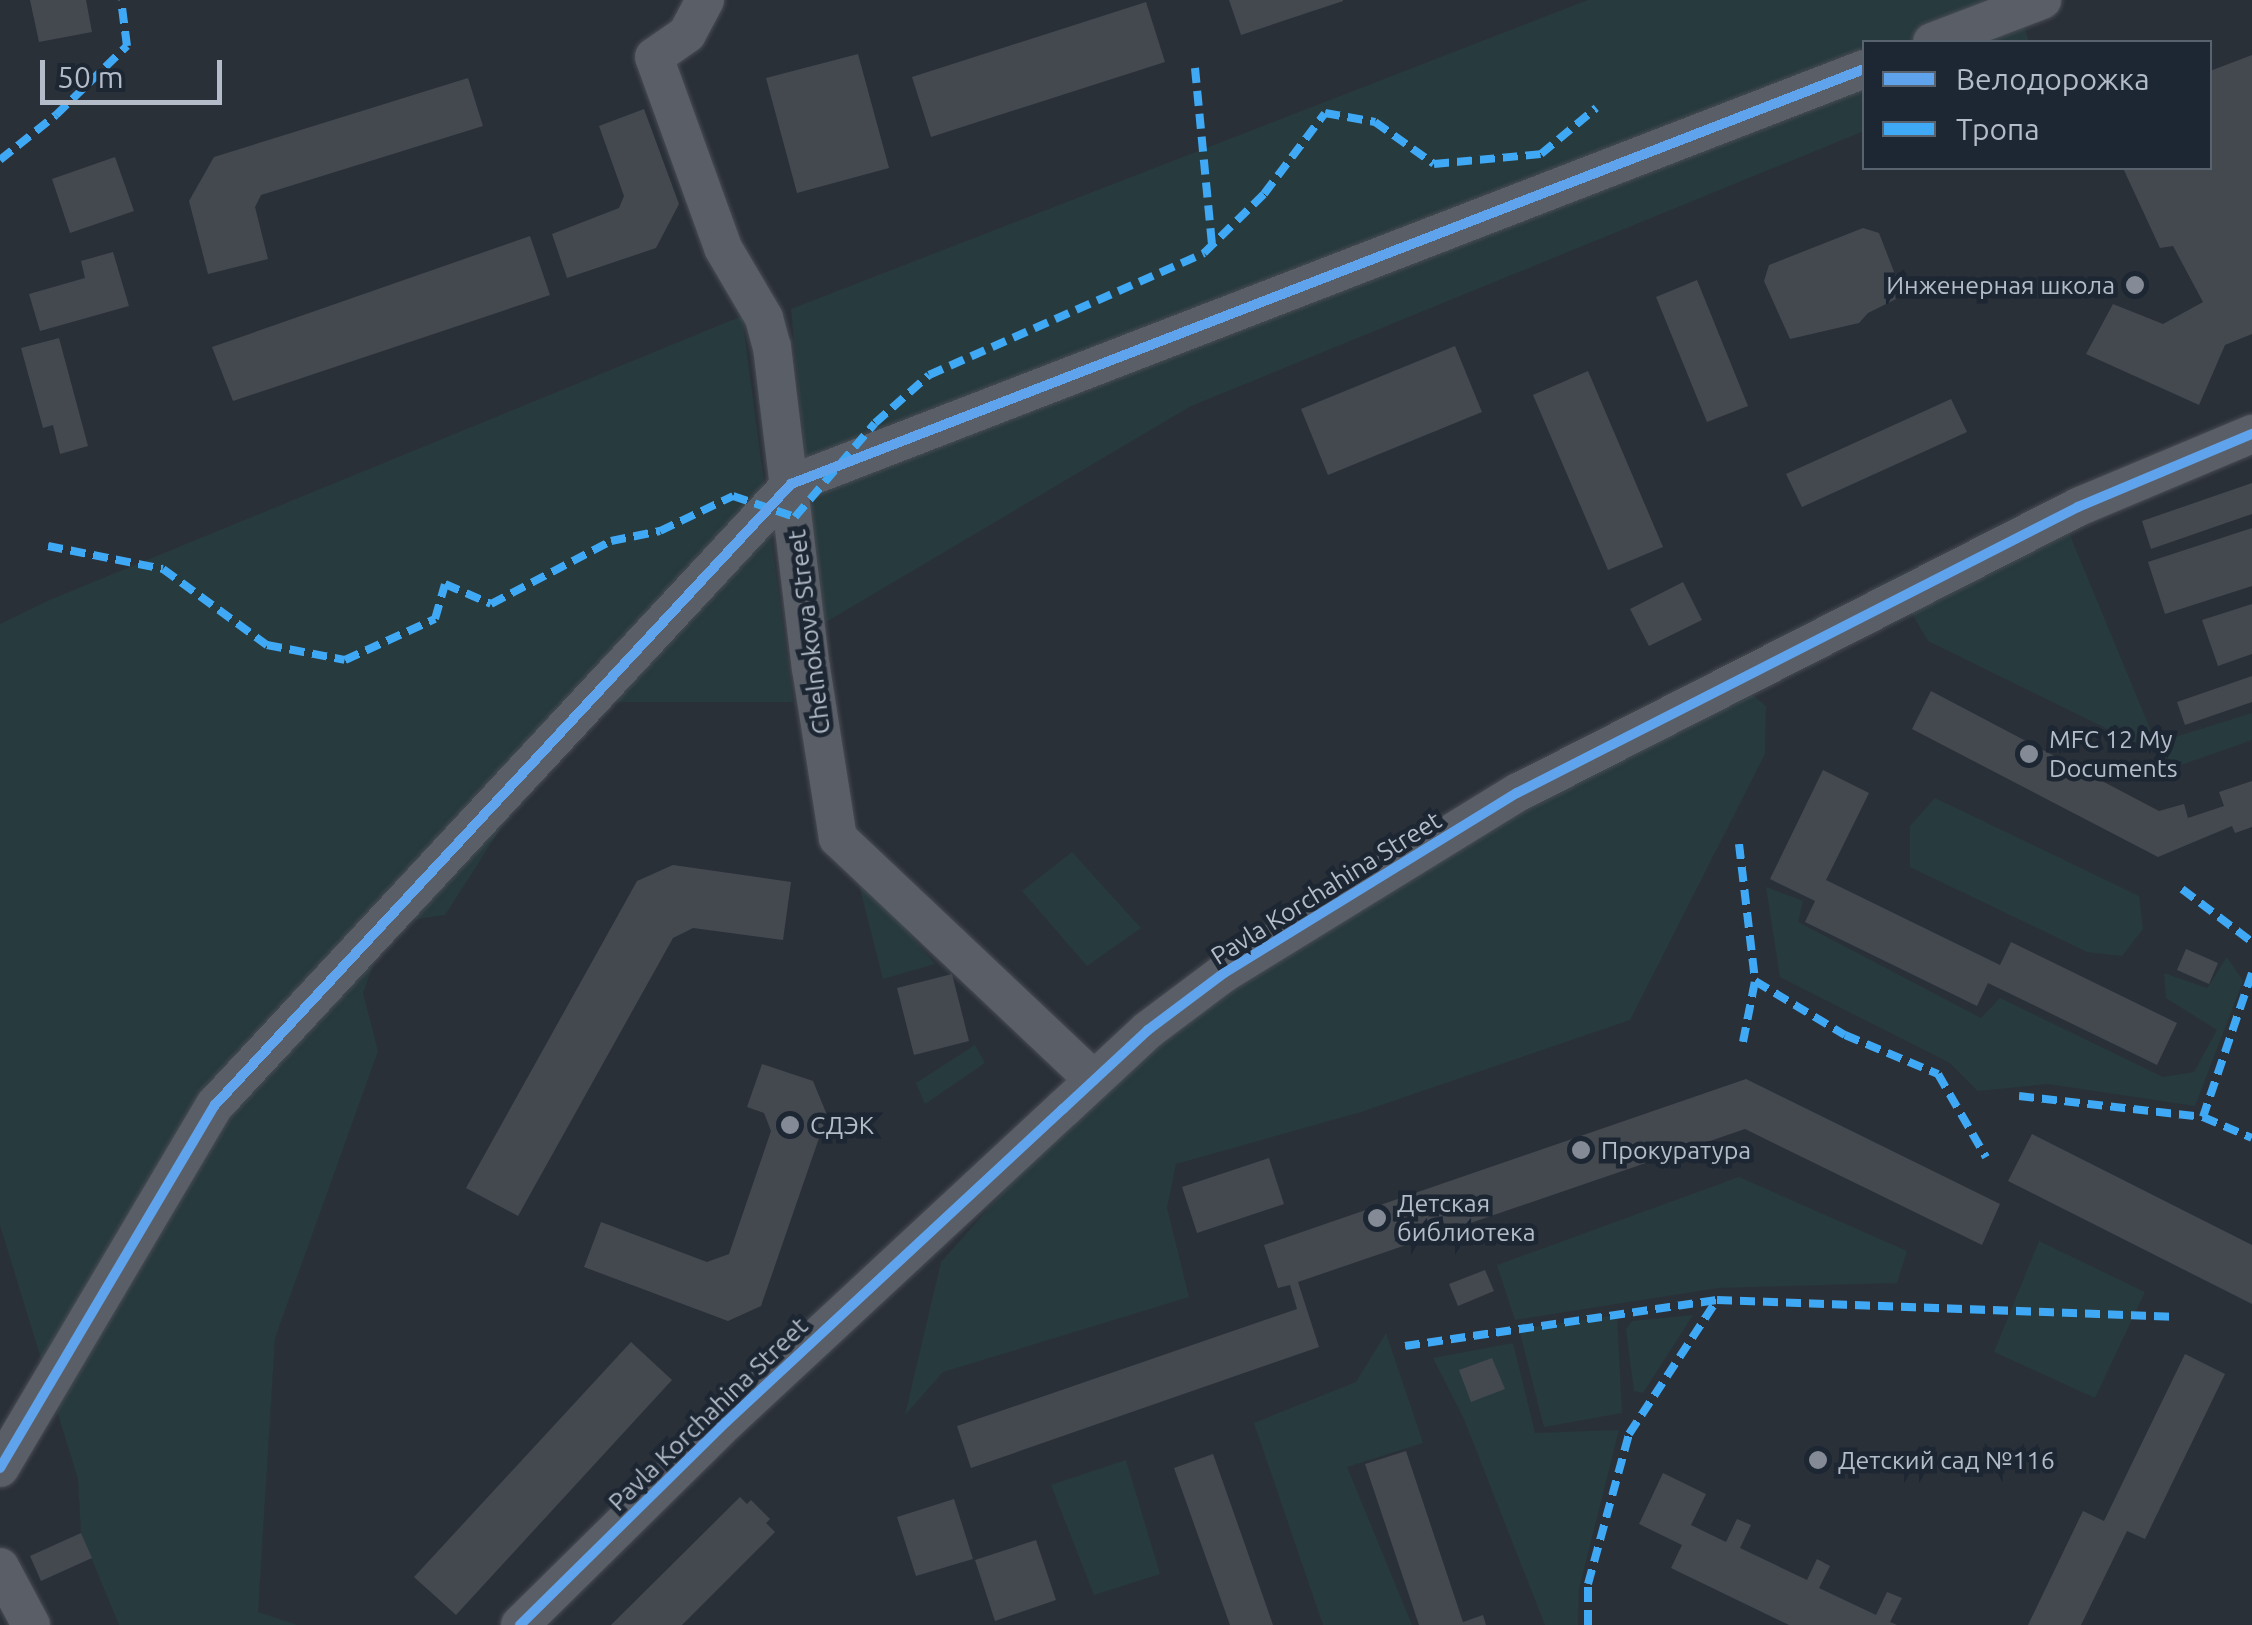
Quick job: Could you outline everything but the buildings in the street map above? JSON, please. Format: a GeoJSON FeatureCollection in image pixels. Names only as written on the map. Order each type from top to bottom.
{"type":"FeatureCollection","features":[{"type":"Feature","properties":{"kind":"street","name":"Chelnokova Street"},"geometry":{"type":"LineString","coordinates":[[705,0],[687,34],[654,57],[723,248],[764,318],[791,484],[811,668],[838,838],[1094,1080]]}},
{"type":"Feature","properties":{"kind":"street"},"geometry":{"type":"LineString","coordinates":[[1937,40],[2042,0]]}},
{"type":"Feature","properties":{"kind":"street"},"geometry":{"type":"LineString","coordinates":[[0,1468],[215,1105],[791,484],[1862,70]]}},
{"type":"Feature","properties":{"kind":"street","name":"Pavla Korchahina Street"},"geometry":{"type":"LineString","coordinates":[[520,1625],[726,1422],[1094,1080],[1148,1030],[1224,973],[1517,792],[2060,516],[2252,434]]}},
{"type":"Feature","properties":{"kind":"street"},"geometry":{"type":"LineString","coordinates":[[0,1567],[31,1625]]}},
{"type":"Feature","properties":{"kind":"green space"},"geometry":{"type":"Polygon","coordinates":[[[1588,0],[2016,0],[2028,40],[1862,40],[1862,132],[1191,406],[821,625],[791,309],[1588,0]]]}},
{"type":"Feature","properties":{"kind":"green space"},"geometry":{"type":"Polygon","coordinates":[[[742,316],[793,702],[582,702],[445,915],[388,923],[363,993],[378,1051],[275,1338],[258,1612],[297,1625],[119,1625],[81,1533],[78,1479],[0,1225],[0,624],[52,599],[742,316]]]}},
{"type":"Feature","properties":{"kind":"green space"},"geometry":{"type":"Polygon","coordinates":[[[2069,533],[2156,743],[2252,713],[2252,740],[2181,765],[1928,641],[1910,610],[2069,533]]]}},
{"type":"Feature","properties":{"kind":"green space"},"geometry":{"type":"Polygon","coordinates":[[[1745,689],[1766,706],[1765,754],[1630,1020],[1361,1112],[1176,1164],[1167,1208],[1189,1297],[943,1372],[905,1415],[941,1262],[1084,1101],[1206,997],[1529,805],[1745,689]]]}},
{"type":"Feature","properties":{"kind":"green space"},"geometry":{"type":"Polygon","coordinates":[[[1935,798],[2139,896],[2143,929],[2122,956],[2087,952],[1910,867],[1910,826],[1935,798]]]}},
{"type":"Feature","properties":{"kind":"green space"},"geometry":{"type":"Polygon","coordinates":[[[1072,852],[1141,928],[1087,966],[1022,891],[1072,852]]]}},
{"type":"Feature","properties":{"kind":"green space"},"geometry":{"type":"Polygon","coordinates":[[[855,869],[935,964],[883,979],[855,869]]]}},
{"type":"Feature","properties":{"kind":"green space"},"geometry":{"type":"Polygon","coordinates":[[[1766,887],[1803,901],[1798,922],[1981,1018],[2000,998],[2163,1077],[2194,1072],[2217,1030],[2166,998],[2164,973],[2207,988],[2227,957],[2243,981],[2195,1106],[2048,1084],[1978,1091],[1950,1063],[1780,977],[1766,887]]]}},
{"type":"Feature","properties":{"kind":"green space"},"geometry":{"type":"Polygon","coordinates":[[[975,1045],[985,1063],[925,1104],[916,1083],[975,1045]]]}},
{"type":"Feature","properties":{"kind":"green space"},"geometry":{"type":"Polygon","coordinates":[[[1739,1177],[1907,1251],[1897,1283],[1718,1288],[1515,1320],[1497,1265],[1739,1177]]]}},
{"type":"Feature","properties":{"kind":"green space"},"geometry":{"type":"Polygon","coordinates":[[[2039,1241],[2145,1292],[2095,1398],[1994,1352],[2039,1241]]]}},
{"type":"Feature","properties":{"kind":"green space"},"geometry":{"type":"Polygon","coordinates":[[[1617,1315],[1622,1413],[1544,1427],[1519,1329],[1617,1315]]]}},
{"type":"Feature","properties":{"kind":"green space"},"geometry":{"type":"Polygon","coordinates":[[[1693,1315],[1643,1393],[1634,1391],[1626,1329],[1632,1321],[1693,1315]]]}},
{"type":"Feature","properties":{"kind":"green space"},"geometry":{"type":"Polygon","coordinates":[[[1386,1333],[1423,1443],[1347,1467],[1412,1625],[1323,1625],[1254,1423],[1356,1382],[1386,1333]]]}},
{"type":"Feature","properties":{"kind":"green space"},"geometry":{"type":"Polygon","coordinates":[[[1513,1343],[1535,1433],[1619,1430],[1579,1589],[1578,1625],[1545,1625],[1464,1419],[1433,1358],[1513,1343]]]}},
{"type":"Feature","properties":{"kind":"green space"},"geometry":{"type":"Polygon","coordinates":[[[1126,1460],[1160,1574],[1094,1595],[1051,1485],[1126,1460]]]}},
{"type":"Feature","properties":{"kind":"marked path"},"geometry":{"type":"LineString","coordinates":[[0,160],[56,115],[127,46],[121,0]]}},
{"type":"Feature","properties":{"kind":"marked path"},"geometry":{"type":"LineString","coordinates":[[1195,68],[1212,245]]}},
{"type":"Feature","properties":{"kind":"marked path"},"geometry":{"type":"LineString","coordinates":[[48,546],[163,569],[267,645],[345,660],[435,619],[445,584],[491,604],[611,541],[660,531],[733,496],[795,517],[875,423],[929,375],[1204,253],[1264,194],[1325,113],[1375,122],[1434,164],[1541,154],[1596,108]]}},
{"type":"Feature","properties":{"kind":"marked path"},"geometry":{"type":"LineString","coordinates":[[1739,844],[1755,981],[1845,1035],[1938,1074],[1986,1157]]}},
{"type":"Feature","properties":{"kind":"marked path"},"geometry":{"type":"LineString","coordinates":[[2182,889],[2252,942]]}},
{"type":"Feature","properties":{"kind":"marked path"},"geometry":{"type":"LineString","coordinates":[[2252,973],[2203,1117],[2252,1138]]}},
{"type":"Feature","properties":{"kind":"marked path"},"geometry":{"type":"LineString","coordinates":[[1743,1042],[1755,981]]}},
{"type":"Feature","properties":{"kind":"marked path"},"geometry":{"type":"LineString","coordinates":[[2019,1096],[2203,1117]]}},
{"type":"Feature","properties":{"kind":"marked path"},"geometry":{"type":"LineString","coordinates":[[1405,1346],[1717,1300],[2172,1317]]}},
{"type":"Feature","properties":{"kind":"marked path"},"geometry":{"type":"LineString","coordinates":[[1588,1625],[1588,1584],[1629,1434],[1717,1300]]}},
{"type":"Feature","properties":{"kind":"cycle path"},"geometry":{"type":"LineString","coordinates":[[0,1468],[215,1105],[791,484],[1862,70]]}},
{"type":"Feature","properties":{"kind":"cycle path"},"geometry":{"type":"LineString","coordinates":[[520,1625],[726,1422],[1148,1030],[1224,973],[1517,793],[2078,507],[2252,434]]}},
{"type":"Feature","properties":{"kind":"place","name":"Инженерная школа"},"geometry":{"type":"Point","coordinates":[2135,285]}},
{"type":"Feature","properties":{"kind":"place","name":"MFC 12 My Documents"},"geometry":{"type":"Point","coordinates":[2029,754]}},
{"type":"Feature","properties":{"kind":"place","name":"СДЭК"},"geometry":{"type":"Point","coordinates":[790,1125]}},
{"type":"Feature","properties":{"kind":"place","name":"Прокуратура"},"geometry":{"type":"Point","coordinates":[1581,1150]}},
{"type":"Feature","properties":{"kind":"place","name":"Детская библиотека"},"geometry":{"type":"Point","coordinates":[1377,1218]}},
{"type":"Feature","properties":{"kind":"place","name":"Детский сад №116"},"geometry":{"type":"Point","coordinates":[1818,1460]}}]}
